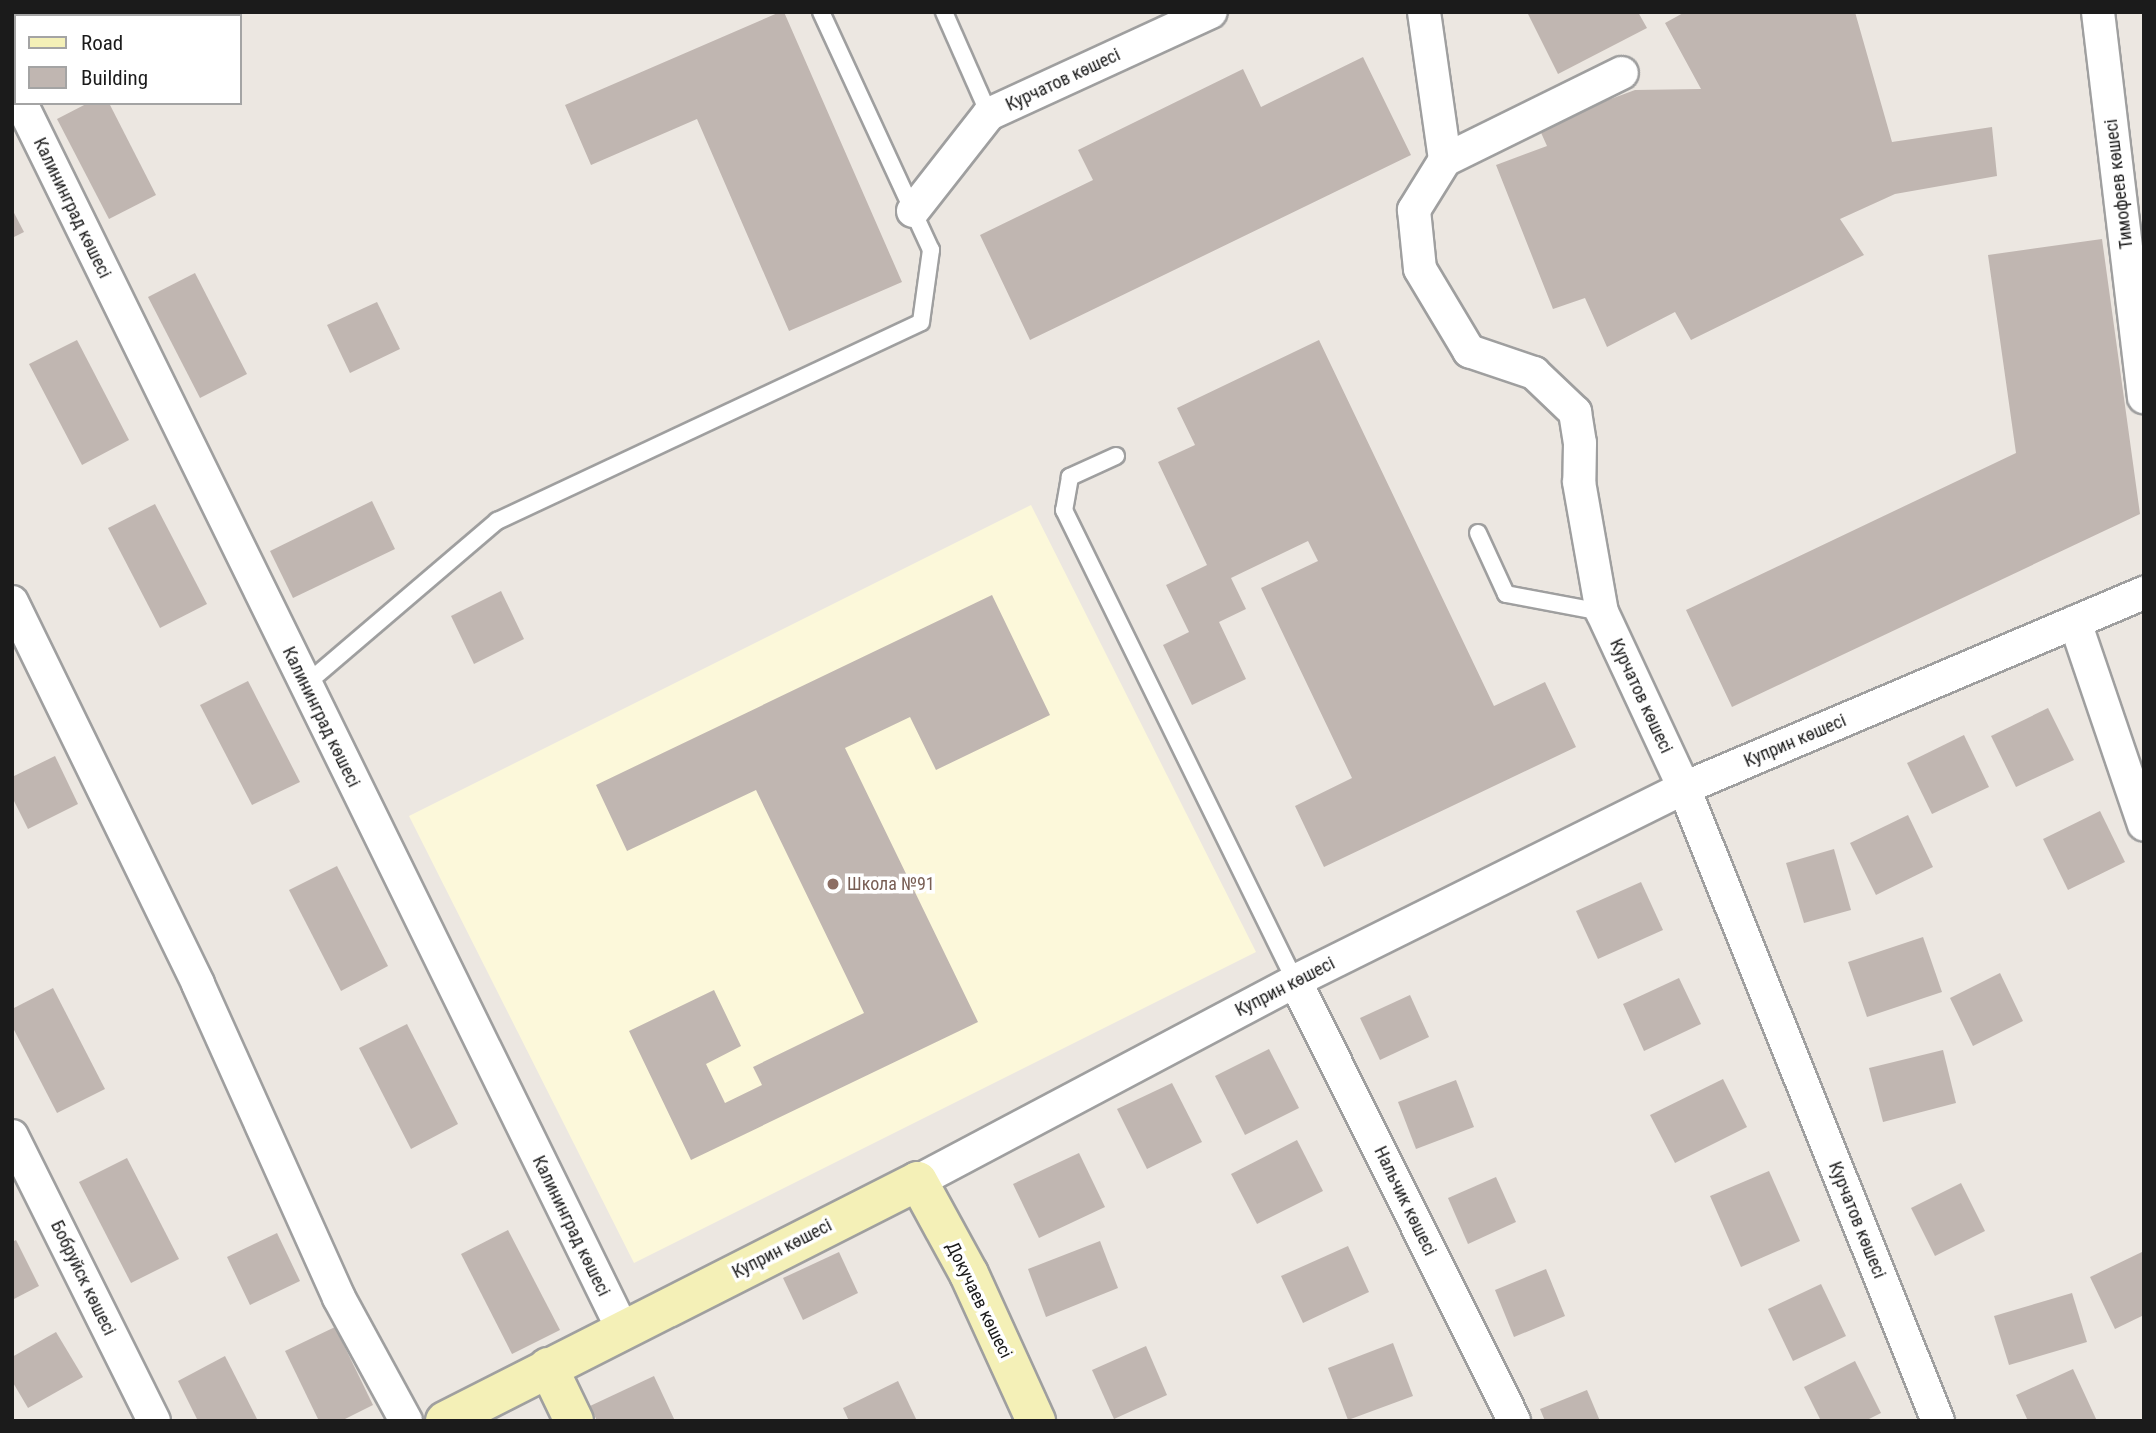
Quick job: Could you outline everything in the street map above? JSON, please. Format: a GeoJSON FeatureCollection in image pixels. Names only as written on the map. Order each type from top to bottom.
{"type":"FeatureCollection","features":[{"type":"Feature","properties":{"kind":"street","name":"Курчатов көшесі"},"geometry":{"type":"LineString","coordinates":[[913,211],[989,114],[1211,12]]}},
{"type":"Feature","properties":{"kind":"street"},"geometry":{"type":"LineString","coordinates":[[1424,12],[1445,160],[1622,73]]}},
{"type":"Feature","properties":{"kind":"street","name":"Тимофеев көшесі"},"geometry":{"type":"LineString","coordinates":[[2098,12],[2144,397]]}},
{"type":"Feature","properties":{"kind":"street","name":"Калининград көшесі"},"geometry":{"type":"LineString","coordinates":[[22,105],[623,1330]]}},
{"type":"Feature","properties":{"kind":"street","name":"Курчатов көшесі"},"geometry":{"type":"LineString","coordinates":[[1445,160],[1414,210],[1420,269],[1469,351],[1534,373],[1575,412],[1580,443],[1579,482],[1602,612],[1684,788],[1938,1421]]}},
{"type":"Feature","properties":{"kind":"street","name":"Куприн көшесі"},"geometry":{"type":"LineString","coordinates":[[445,1421],[918,1181],[1295,981],[1684,788],[2144,593]]}},
{"type":"Feature","properties":{"kind":"street"},"geometry":{"type":"LineString","coordinates":[[12,603],[198,984],[339,1298],[406,1421]]}},
{"type":"Feature","properties":{"kind":"street"},"geometry":{"type":"LineString","coordinates":[[2075,622],[2144,825]]}},
{"type":"Feature","properties":{"kind":"street","name":"Нальчик көшесі"},"geometry":{"type":"LineString","coordinates":[[1295,981],[1514,1421]]}},
{"type":"Feature","properties":{"kind":"street","name":"Бобруйск көшесі"},"geometry":{"type":"LineString","coordinates":[[12,1136],[154,1421]]}},
{"type":"Feature","properties":{"kind":"street","name":"Докучаев көшесі"},"geometry":{"type":"LineString","coordinates":[[918,1181],[968,1274],[1036,1421]]}},
{"type":"Feature","properties":{"kind":"street"},"geometry":{"type":"LineString","coordinates":[[548,1367],[574,1421]]}},
{"type":"Feature","properties":{"kind":"lane"},"geometry":{"type":"LineString","coordinates":[[305,685],[497,521],[921,322],[931,250],[821,12]]}},
{"type":"Feature","properties":{"kind":"lane"},"geometry":{"type":"LineString","coordinates":[[944,12],[989,114]]}},
{"type":"Feature","properties":{"kind":"lane"},"geometry":{"type":"LineString","coordinates":[[1116,456],[1070,477],[1064,510],[1295,981]]}},
{"type":"Feature","properties":{"kind":"lane"},"geometry":{"type":"LineString","coordinates":[[1478,533],[1506,594],[1602,612]]}},
{"type":"Feature","properties":{"kind":"shaded area","name":"Школа №91"},"geometry":{"type":"Polygon","coordinates":[[[1031,505],[1256,952],[634,1263],[409,816],[1031,505]]]}},
{"type":"Feature","properties":{"kind":"building"},"geometry":{"type":"Polygon","coordinates":[[[12,12],[63,12],[14,14],[14,20],[12,12]]]}},
{"type":"Feature","properties":{"kind":"building"},"geometry":{"type":"Polygon","coordinates":[[[784,12],[902,282],[789,331],[697,119],[591,165],[565,105],[784,12]]]}},
{"type":"Feature","properties":{"kind":"building"},"geometry":{"type":"Polygon","coordinates":[[[1527,12],[1638,12],[1647,28],[1558,74],[1527,12]]]}},
{"type":"Feature","properties":{"kind":"building"},"geometry":{"type":"Polygon","coordinates":[[[1685,12],[1855,12],[1892,142],[1992,127],[1997,176],[1895,194],[1840,219],[1864,255],[1691,340],[1675,312],[1607,347],[1585,298],[1553,309],[1496,165],[1547,146],[1538,126],[1635,90],[1701,89],[1665,23],[1685,12]]]}},
{"type":"Feature","properties":{"kind":"building"},"geometry":{"type":"Polygon","coordinates":[[[1363,57],[1411,155],[1030,340],[980,235],[1093,180],[1078,150],[1243,69],[1261,107],[1363,57]]]}},
{"type":"Feature","properties":{"kind":"building"},"geometry":{"type":"Polygon","coordinates":[[[84,105],[110,105],[156,195],[109,219],[57,119],[84,105]]]}},
{"type":"Feature","properties":{"kind":"building"},"geometry":{"type":"Polygon","coordinates":[[[12,209],[24,232],[12,238],[12,209]]]}},
{"type":"Feature","properties":{"kind":"building"},"geometry":{"type":"Polygon","coordinates":[[[2102,239],[2140,514],[1732,707],[1686,610],[2016,453],[1988,255],[2102,239]]]}},
{"type":"Feature","properties":{"kind":"building"},"geometry":{"type":"Polygon","coordinates":[[[195,273],[247,374],[200,398],[148,297],[195,273]]]}},
{"type":"Feature","properties":{"kind":"building"},"geometry":{"type":"Polygon","coordinates":[[[377,302],[400,349],[350,373],[327,325],[377,302]]]}},
{"type":"Feature","properties":{"kind":"building"},"geometry":{"type":"Polygon","coordinates":[[[77,340],[129,440],[82,465],[29,364],[77,340]]]}},
{"type":"Feature","properties":{"kind":"building"},"geometry":{"type":"Polygon","coordinates":[[[1319,340],[1494,706],[1545,682],[1576,747],[1324,867],[1295,806],[1352,778],[1261,588],[1318,561],[1308,541],[1231,578],[1246,609],[1219,622],[1246,679],[1192,705],[1163,645],[1189,632],[1166,585],[1207,565],[1158,462],[1195,445],[1177,408],[1319,340]]]}},
{"type":"Feature","properties":{"kind":"building"},"geometry":{"type":"Polygon","coordinates":[[[372,501],[395,549],[293,598],[270,551],[372,501]]]}},
{"type":"Feature","properties":{"kind":"building"},"geometry":{"type":"Polygon","coordinates":[[[155,504],[207,604],[160,628],[108,528],[155,504]]]}},
{"type":"Feature","properties":{"kind":"building"},"geometry":{"type":"Polygon","coordinates":[[[501,591],[524,639],[474,664],[451,616],[501,591]]]}},
{"type":"Feature","properties":{"kind":"building"},"geometry":{"type":"Polygon","coordinates":[[[992,595],[1050,715],[936,770],[910,717],[845,748],[978,1022],[691,1160],[629,1031],[714,990],[741,1046],[706,1064],[725,1103],[762,1085],[753,1067],[864,1013],[756,790],[627,851],[596,785],[992,595]]]}},
{"type":"Feature","properties":{"kind":"building"},"geometry":{"type":"Polygon","coordinates":[[[248,681],[300,782],[252,805],[200,705],[248,681]]]}},
{"type":"Feature","properties":{"kind":"building"},"geometry":{"type":"Polygon","coordinates":[[[2048,708],[2074,760],[2016,787],[1991,736],[2048,708]]]}},
{"type":"Feature","properties":{"kind":"building"},"geometry":{"type":"Polygon","coordinates":[[[1964,735],[1989,787],[1932,814],[1907,763],[1964,735]]]}},
{"type":"Feature","properties":{"kind":"building"},"geometry":{"type":"Polygon","coordinates":[[[55,756],[78,804],[28,829],[12,797],[12,777],[55,756]]]}},
{"type":"Feature","properties":{"kind":"building"},"geometry":{"type":"Polygon","coordinates":[[[2100,811],[2125,862],[2068,890],[2043,839],[2100,811]]]}},
{"type":"Feature","properties":{"kind":"building"},"geometry":{"type":"Polygon","coordinates":[[[1908,815],[1933,867],[1876,895],[1850,843],[1908,815]]]}},
{"type":"Feature","properties":{"kind":"building"},"geometry":{"type":"Polygon","coordinates":[[[1834,849],[1851,910],[1804,923],[1786,863],[1834,849]]]}},
{"type":"Feature","properties":{"kind":"building"},"geometry":{"type":"Polygon","coordinates":[[[337,866],[388,966],[341,991],[289,890],[337,866]]]}},
{"type":"Feature","properties":{"kind":"building"},"geometry":{"type":"Polygon","coordinates":[[[1641,882],[1663,930],[1598,959],[1576,911],[1641,882]]]}},
{"type":"Feature","properties":{"kind":"building"},"geometry":{"type":"Polygon","coordinates":[[[1923,937],[1942,992],[1867,1017],[1848,962],[1923,937]]]}},
{"type":"Feature","properties":{"kind":"building"},"geometry":{"type":"Polygon","coordinates":[[[2000,973],[2023,1021],[1973,1046],[1950,998],[2000,973]]]}},
{"type":"Feature","properties":{"kind":"building"},"geometry":{"type":"Polygon","coordinates":[[[1679,978],[1701,1024],[1644,1051],[1623,1004],[1679,978]]]}},
{"type":"Feature","properties":{"kind":"building"},"geometry":{"type":"Polygon","coordinates":[[[53,988],[105,1089],[57,1113],[12,1026],[12,1009],[53,988]]]}},
{"type":"Feature","properties":{"kind":"building"},"geometry":{"type":"Polygon","coordinates":[[[1410,995],[1429,1037],[1380,1060],[1360,1018],[1410,995]]]}},
{"type":"Feature","properties":{"kind":"building"},"geometry":{"type":"Polygon","coordinates":[[[407,1024],[458,1124],[411,1149],[359,1048],[407,1024]]]}},
{"type":"Feature","properties":{"kind":"building"},"geometry":{"type":"Polygon","coordinates":[[[1269,1049],[1299,1108],[1245,1135],[1215,1076],[1269,1049]]]}},
{"type":"Feature","properties":{"kind":"building"},"geometry":{"type":"Polygon","coordinates":[[[1943,1050],[1956,1103],[1883,1122],[1869,1068],[1943,1050]]]}},
{"type":"Feature","properties":{"kind":"building"},"geometry":{"type":"Polygon","coordinates":[[[1723,1079],[1747,1127],[1675,1163],[1650,1115],[1723,1079]]]}},
{"type":"Feature","properties":{"kind":"building"},"geometry":{"type":"Polygon","coordinates":[[[1456,1080],[1474,1127],[1416,1149],[1398,1102],[1456,1080]]]}},
{"type":"Feature","properties":{"kind":"building"},"geometry":{"type":"Polygon","coordinates":[[[1172,1083],[1202,1142],[1147,1169],[1117,1109],[1172,1083]]]}},
{"type":"Feature","properties":{"kind":"building"},"geometry":{"type":"Polygon","coordinates":[[[1297,1140],[1323,1191],[1257,1224],[1231,1174],[1297,1140]]]}},
{"type":"Feature","properties":{"kind":"building"},"geometry":{"type":"Polygon","coordinates":[[[1079,1153],[1105,1207],[1039,1238],[1013,1184],[1079,1153]]]}},
{"type":"Feature","properties":{"kind":"building"},"geometry":{"type":"Polygon","coordinates":[[[127,1158],[179,1259],[131,1283],[79,1182],[127,1158]]]}},
{"type":"Feature","properties":{"kind":"building"},"geometry":{"type":"Polygon","coordinates":[[[1769,1171],[1800,1241],[1741,1267],[1710,1196],[1769,1171]]]}},
{"type":"Feature","properties":{"kind":"building"},"geometry":{"type":"Polygon","coordinates":[[[1496,1177],[1516,1222],[1468,1244],[1448,1198],[1496,1177]]]}},
{"type":"Feature","properties":{"kind":"building"},"geometry":{"type":"Polygon","coordinates":[[[1961,1183],[1985,1231],[1935,1256],[1911,1208],[1961,1183]]]}},
{"type":"Feature","properties":{"kind":"building"},"geometry":{"type":"Polygon","coordinates":[[[508,1230],[560,1330],[512,1354],[461,1254],[508,1230]]]}},
{"type":"Feature","properties":{"kind":"building"},"geometry":{"type":"Polygon","coordinates":[[[277,1233],[300,1281],[250,1305],[227,1257],[277,1233]]]}},
{"type":"Feature","properties":{"kind":"building"},"geometry":{"type":"Polygon","coordinates":[[[16,1240],[39,1286],[12,1300],[12,1242],[16,1240]]]}},
{"type":"Feature","properties":{"kind":"building"},"geometry":{"type":"Polygon","coordinates":[[[1100,1241],[1118,1288],[1046,1317],[1028,1269],[1100,1241]]]}},
{"type":"Feature","properties":{"kind":"building"},"geometry":{"type":"Polygon","coordinates":[[[1348,1246],[1369,1292],[1303,1323],[1281,1276],[1348,1246]]]}},
{"type":"Feature","properties":{"kind":"building"},"geometry":{"type":"Polygon","coordinates":[[[2144,1251],[2144,1315],[2115,1329],[2090,1277],[2144,1251]]]}},
{"type":"Feature","properties":{"kind":"building"},"geometry":{"type":"Polygon","coordinates":[[[839,1252],[858,1293],[803,1320],[783,1278],[839,1252]]]}},
{"type":"Feature","properties":{"kind":"building"},"geometry":{"type":"Polygon","coordinates":[[[1546,1269],[1565,1316],[1514,1337],[1495,1290],[1546,1269]]]}},
{"type":"Feature","properties":{"kind":"building"},"geometry":{"type":"Polygon","coordinates":[[[1821,1284],[1846,1336],[1793,1361],[1768,1309],[1821,1284]]]}},
{"type":"Feature","properties":{"kind":"building"},"geometry":{"type":"Polygon","coordinates":[[[2072,1293],[2087,1342],[2009,1365],[1994,1316],[2072,1293]]]}},
{"type":"Feature","properties":{"kind":"building"},"geometry":{"type":"Polygon","coordinates":[[[335,1327],[373,1405],[341,1421],[319,1421],[285,1351],[335,1327]]]}},
{"type":"Feature","properties":{"kind":"building"},"geometry":{"type":"Polygon","coordinates":[[[56,1332],[83,1377],[28,1408],[12,1381],[12,1357],[56,1332]]]}},
{"type":"Feature","properties":{"kind":"building"},"geometry":{"type":"Polygon","coordinates":[[[1393,1343],[1413,1396],[1348,1420],[1328,1368],[1393,1343]]]}},
{"type":"Feature","properties":{"kind":"building"},"geometry":{"type":"Polygon","coordinates":[[[1146,1346],[1167,1395],[1114,1419],[1092,1370],[1146,1346]]]}},
{"type":"Feature","properties":{"kind":"building"},"geometry":{"type":"Polygon","coordinates":[[[225,1356],[258,1421],[198,1421],[178,1381],[225,1356]]]}},
{"type":"Feature","properties":{"kind":"building"},"geometry":{"type":"Polygon","coordinates":[[[1855,1361],[1881,1413],[1865,1421],[1821,1421],[1804,1387],[1855,1361]]]}},
{"type":"Feature","properties":{"kind":"building"},"geometry":{"type":"Polygon","coordinates":[[[2073,1369],[2097,1421],[2028,1421],[2016,1395],[2073,1369]]]}},
{"type":"Feature","properties":{"kind":"building"},"geometry":{"type":"Polygon","coordinates":[[[654,1376],[675,1421],[597,1421],[590,1406],[654,1376]]]}},
{"type":"Feature","properties":{"kind":"building"},"geometry":{"type":"Polygon","coordinates":[[[898,1381],[917,1421],[849,1421],[843,1408],[898,1381]]]}},
{"type":"Feature","properties":{"kind":"building"},"geometry":{"type":"Polygon","coordinates":[[[1587,1390],[1600,1421],[1545,1421],[1540,1409],[1587,1390]]]}},
{"type":"Feature","properties":{"kind":"place","name":"Школа №91"},"geometry":{"type":"Point","coordinates":[833,884]}}]}
